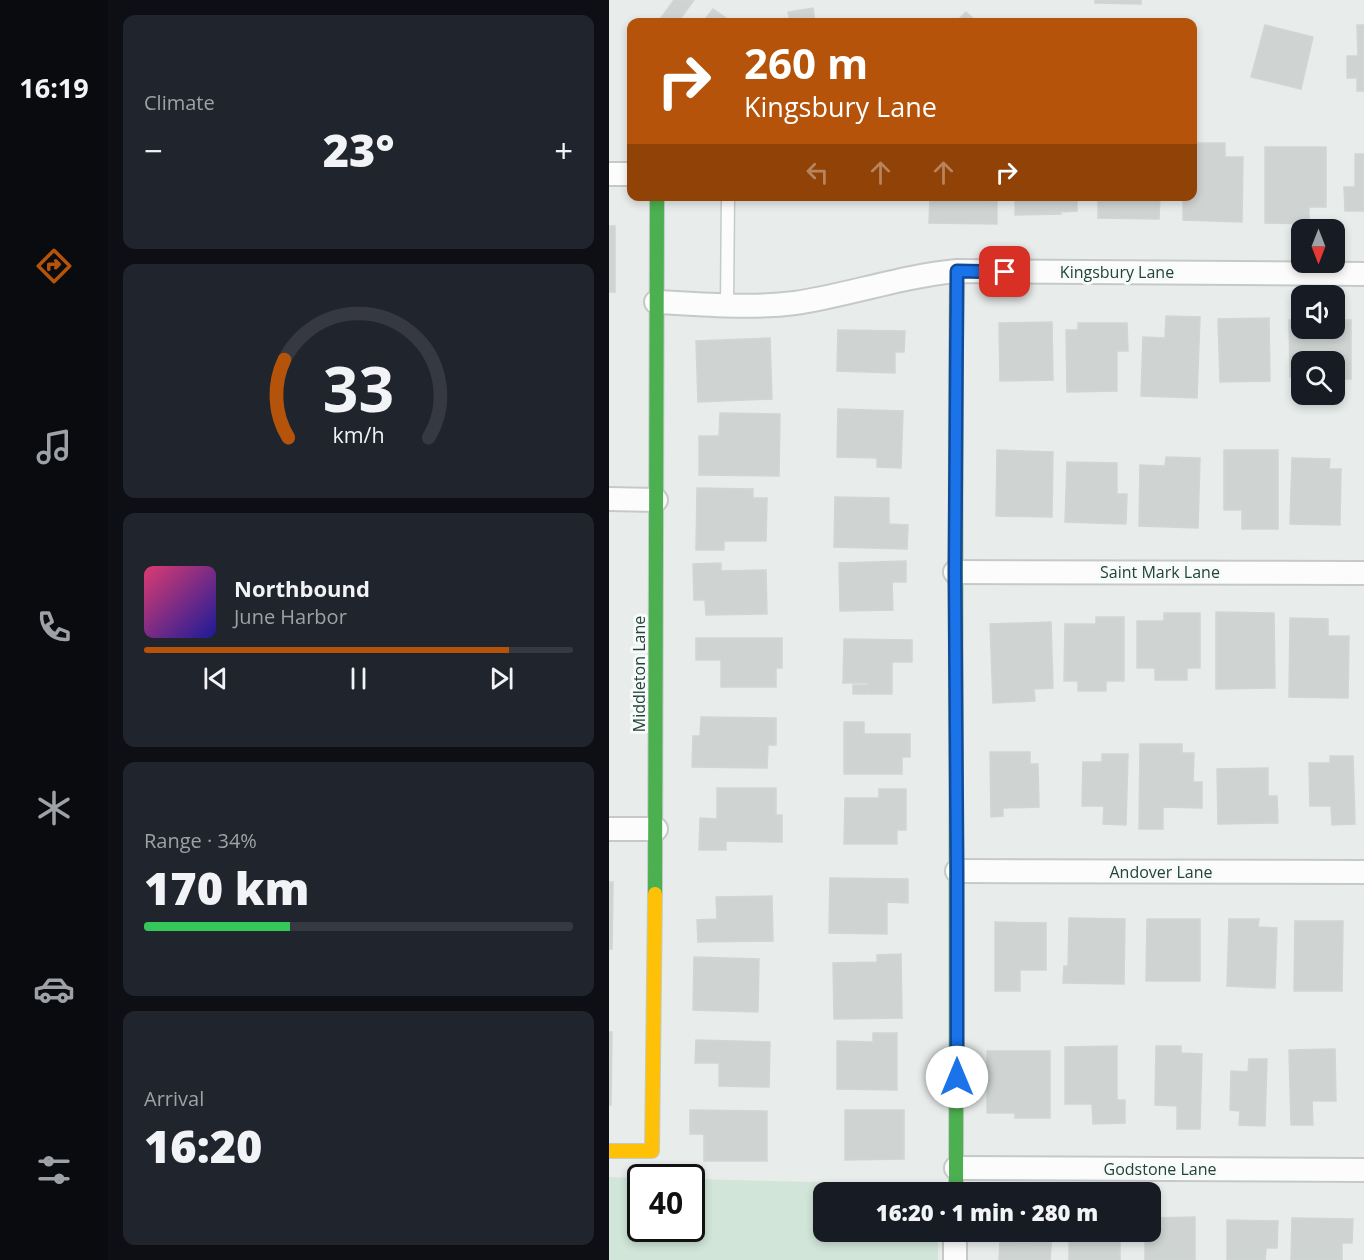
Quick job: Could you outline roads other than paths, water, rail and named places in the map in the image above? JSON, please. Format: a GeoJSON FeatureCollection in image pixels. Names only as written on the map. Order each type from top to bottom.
{"type":"FeatureCollection","features":[{"type":"Feature","properties":{"kind":"street"},"geometry":{"type":"LineString","coordinates":[[609,174],[627,174]]}},
{"type":"Feature","properties":{"kind":"street","name":"Middleton Lane"},"geometry":{"type":"LineString","coordinates":[[609,1151],[652,1151],[657,201]]}},
{"type":"Feature","properties":{"kind":"street"},"geometry":{"type":"LineString","coordinates":[[956,1182],[957,271]]}},
{"type":"Feature","properties":{"kind":"street","name":"Kingsbury Lane"},"geometry":{"type":"LineString","coordinates":[[656,302],[727,305],[795,303],[914,277],[957,271],[1364,273]]}},
{"type":"Feature","properties":{"kind":"street"},"geometry":{"type":"LineString","coordinates":[[609,499],[656,500]]}},
{"type":"Feature","properties":{"kind":"street","name":"Saint Mark Lane"},"geometry":{"type":"LineString","coordinates":[[955,572],[1364,573]]}},
{"type":"Feature","properties":{"kind":"street"},"geometry":{"type":"LineString","coordinates":[[609,829],[655,829]]}},
{"type":"Feature","properties":{"kind":"street","name":"Andover Lane"},"geometry":{"type":"LineString","coordinates":[[957,871],[1364,872]]}},
{"type":"Feature","properties":{"kind":"street","name":"Godstone Lane"},"geometry":{"type":"LineString","coordinates":[[956,1168],[1364,1170]]}},
{"type":"Feature","properties":{"kind":"street"},"geometry":{"type":"LineString","coordinates":[[955,1242],[955,1260]]}},
{"type":"Feature","properties":{"kind":"lane"},"geometry":{"type":"LineString","coordinates":[[727,305],[728,201]]}}]}
